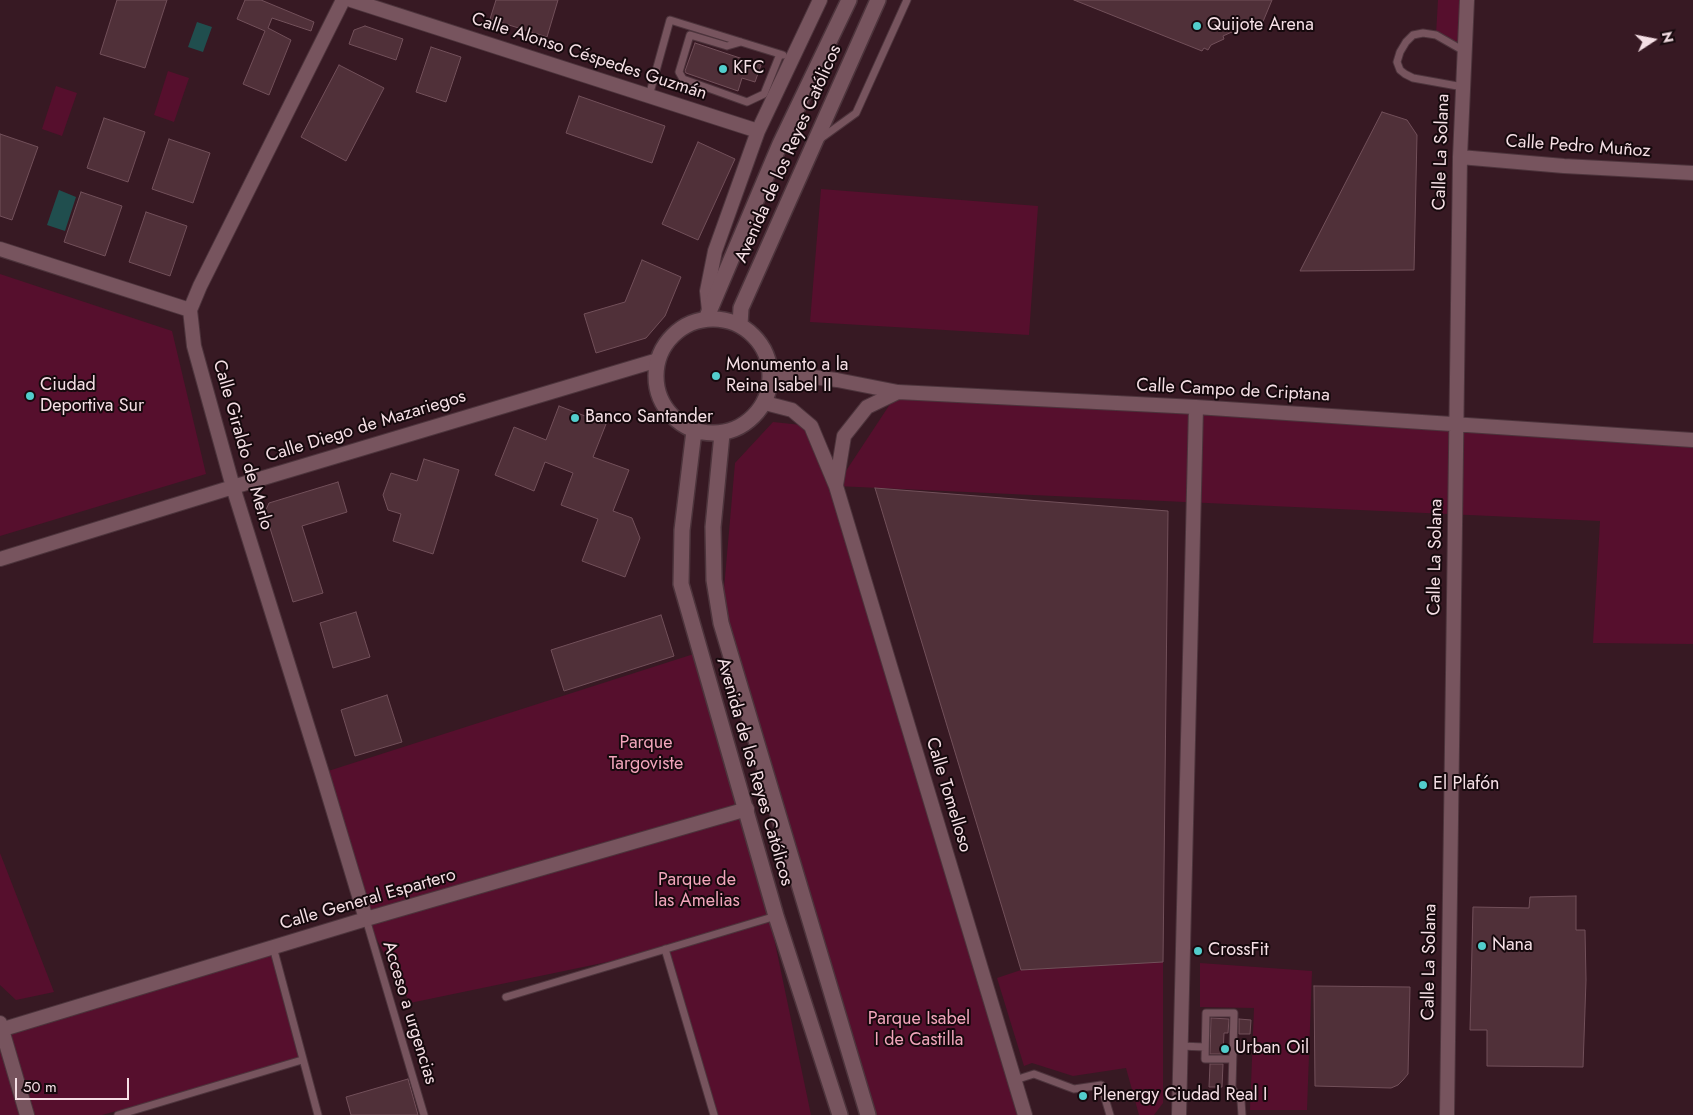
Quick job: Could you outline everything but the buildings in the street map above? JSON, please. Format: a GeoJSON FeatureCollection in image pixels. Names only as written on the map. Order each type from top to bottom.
{"type":"FeatureCollection","features":[{"type":"Feature","properties":{"kind":"main road","name":"Avenida de los Reyes Católicos"},"geometry":{"type":"LineString","coordinates":[[708,315],[780,144],[849,0]]}},
{"type":"Feature","properties":{"kind":"main road","name":"Avenida de los Reyes Católicos"},"geometry":{"type":"LineString","coordinates":[[740,325],[742,308],[878,0]]}},
{"type":"Feature","properties":{"kind":"main road"},"geometry":{"type":"LineString","coordinates":[[708,315],[740,325],[759,340],[767,355],[771,372],[765,403],[752,420],[743,427],[722,434],[694,432],[674,419],[661,401],[656,387],[658,360],[668,340],[682,328],[708,315]]}},
{"type":"Feature","properties":{"kind":"main road","name":"Avenida de los Reyes Católicos"},"geometry":{"type":"LineString","coordinates":[[694,432],[682,530],[681,584],[747,809],[776,916],[840,1115]]}},
{"type":"Feature","properties":{"kind":"main road","name":"Avenida de los Reyes Católicos"},"geometry":{"type":"LineString","coordinates":[[722,434],[713,528],[714,580],[721,623],[868,1115]]}},
{"type":"Feature","properties":{"kind":"street","name":"Calle Giraldo de Merlo"},"geometry":{"type":"LineString","coordinates":[[342,0],[200,286],[190,310],[194,346],[233,487],[366,919]]}},
{"type":"Feature","properties":{"kind":"street","name":"Calle Alonso Céspedes Guzmán"},"geometry":{"type":"LineString","coordinates":[[351,0],[758,132]]}},
{"type":"Feature","properties":{"kind":"street"},"geometry":{"type":"LineString","coordinates":[[708,315],[706,291],[714,251],[787,56],[820,0]]}},
{"type":"Feature","properties":{"kind":"street","name":"Calle La Solana"},"geometry":{"type":"LineString","coordinates":[[1447,1115],[1460,157],[1467,0]]}},
{"type":"Feature","properties":{"kind":"street","name":"Calle Pedro Muñoz"},"geometry":{"type":"LineString","coordinates":[[1460,157],[1564,166],[1693,173]]}},
{"type":"Feature","properties":{"kind":"street"},"geometry":{"type":"LineString","coordinates":[[0,249],[190,310]]}},
{"type":"Feature","properties":{"kind":"street","name":"Calle Diego de Mazariegos"},"geometry":{"type":"LineString","coordinates":[[0,559],[658,360]]}},
{"type":"Feature","properties":{"kind":"street","name":"Calle Campo de Criptana"},"geometry":{"type":"LineString","coordinates":[[771,372],[837,380],[898,392],[1196,407],[1693,440]]}},
{"type":"Feature","properties":{"kind":"street","name":"Calle Tomelloso"},"geometry":{"type":"LineString","coordinates":[[836,486],[844,436],[867,407],[898,392]]}},
{"type":"Feature","properties":{"kind":"street","name":"Calle Tomelloso"},"geometry":{"type":"LineString","coordinates":[[765,403],[792,410],[811,426],[836,486],[1025,1115]]}},
{"type":"Feature","properties":{"kind":"street"},"geometry":{"type":"LineString","coordinates":[[1179,1115],[1196,407]]}},
{"type":"Feature","properties":{"kind":"street","name":"Calle General Espartero"},"geometry":{"type":"LineString","coordinates":[[1,1028],[366,919],[747,809]]}},
{"type":"Feature","properties":{"kind":"street"},"geometry":{"type":"LineString","coordinates":[[1,1028],[28,1115]]}},
{"type":"Feature","properties":{"kind":"lane"},"geometry":{"type":"LineString","coordinates":[[814,144],[856,113],[906,0]]}},
{"type":"Feature","properties":{"kind":"lane"},"geometry":{"type":"LineString","coordinates":[[649,96],[670,20],[787,56],[764,94],[747,102],[683,79],[678,72],[690,35],[726,46],[740,42]]}},
{"type":"Feature","properties":{"kind":"lane"},"geometry":{"type":"LineString","coordinates":[[1463,87],[1413,78],[1400,70],[1397,62],[1406,42],[1413,35],[1423,33],[1436,35],[1464,51]]}},
{"type":"Feature","properties":{"kind":"lane"},"geometry":{"type":"LineString","coordinates":[[506,997],[776,916]]}},
{"type":"Feature","properties":{"kind":"lane","name":"Acceso a urgencias"},"geometry":{"type":"LineString","coordinates":[[366,919],[424,1115]]}},
{"type":"Feature","properties":{"kind":"lane"},"geometry":{"type":"LineString","coordinates":[[273,948],[318,1115]]}},
{"type":"Feature","properties":{"kind":"lane"},"geometry":{"type":"LineString","coordinates":[[665,949],[714,1115]]}},
{"type":"Feature","properties":{"kind":"lane"},"geometry":{"type":"LineString","coordinates":[[1232,1059],[1205,1059],[1206,1013],[1234,1013],[1232,1088],[1241,1101],[1242,1115]]}},
{"type":"Feature","properties":{"kind":"lane"},"geometry":{"type":"LineString","coordinates":[[1180,1046],[1205,1047]]}},
{"type":"Feature","properties":{"kind":"lane"},"geometry":{"type":"LineString","coordinates":[[118,1115],[302,1060]]}},
{"type":"Feature","properties":{"kind":"lane"},"geometry":{"type":"LineString","coordinates":[[1015,1080],[1034,1074],[1074,1089],[1102,1085],[1110,1115]]}},
{"type":"Feature","properties":{"kind":"green space"},"geometry":{"type":"Polygon","coordinates":[[[1438,0],[1467,0],[1464,51],[1436,35],[1438,0]]]}},
{"type":"Feature","properties":{"kind":"green space"},"geometry":{"type":"Polygon","coordinates":[[[168,71],[189,78],[174,122],[154,115],[168,71]]]}},
{"type":"Feature","properties":{"kind":"green space"},"geometry":{"type":"Polygon","coordinates":[[[56,86],[77,93],[62,136],[42,129],[56,86]]]}},
{"type":"Feature","properties":{"kind":"green space"},"geometry":{"type":"Polygon","coordinates":[[[821,189],[1038,206],[1029,335],[810,322],[821,189]]]}},
{"type":"Feature","properties":{"kind":"green space"},"geometry":{"type":"Polygon","coordinates":[[[0,274],[172,331],[206,474],[0,536],[0,274]]]}},
{"type":"Feature","properties":{"kind":"green space"},"geometry":{"type":"Polygon","coordinates":[[[898,392],[1693,440],[1693,644],[1593,643],[1600,521],[836,486],[898,392]]]}},
{"type":"Feature","properties":{"kind":"green space","name":"Parque Isabel I de Castilla"},"geometry":{"type":"Polygon","coordinates":[[[773,422],[811,426],[1020,1115],[868,1115],[721,623],[735,463],[773,422]]]}},
{"type":"Feature","properties":{"kind":"green space"},"geometry":{"type":"Polygon","coordinates":[[[700,652],[747,809],[811,1115],[714,1115],[665,950],[410,1003],[366,919],[322,773],[700,652]]]}},
{"type":"Feature","properties":{"kind":"green space"},"geometry":{"type":"Polygon","coordinates":[[[0,853],[54,992],[16,1000],[0,985],[0,853]]]}},
{"type":"Feature","properties":{"kind":"green space"},"geometry":{"type":"Polygon","coordinates":[[[273,947],[302,1060],[102,1115],[0,1115],[0,1026],[273,947]]]}},
{"type":"Feature","properties":{"kind":"green space"},"geometry":{"type":"Polygon","coordinates":[[[1163,962],[1163,1103],[1154,1115],[1139,1115],[1126,1068],[1073,1076],[1032,1063],[1024,1066],[997,978],[1021,970],[1163,962]]]}},
{"type":"Feature","properties":{"kind":"green space"},"geometry":{"type":"Polygon","coordinates":[[[1200,963],[1312,971],[1307,1110],[1250,1110],[1254,1008],[1200,1007],[1200,963]]]}},
{"type":"Feature","properties":{"kind":"water"},"geometry":{"type":"Polygon","coordinates":[[[197,22],[212,27],[203,52],[188,47],[197,22]]]}},
{"type":"Feature","properties":{"kind":"water"},"geometry":{"type":"Polygon","coordinates":[[[59,190],[76,197],[65,231],[47,225],[59,190]]]}},
{"type":"Feature","properties":{"kind":"place","name":"Quijote Arena"},"geometry":{"type":"Point","coordinates":[1197,26]}},
{"type":"Feature","properties":{"kind":"place","name":"KFC"},"geometry":{"type":"Point","coordinates":[723,69]}},
{"type":"Feature","properties":{"kind":"place","name":"Monumento a la Reina Isabel II"},"geometry":{"type":"Point","coordinates":[716,376]}},
{"type":"Feature","properties":{"kind":"place","name":"Ciudad Deportiva Sur"},"geometry":{"type":"Point","coordinates":[30,396]}},
{"type":"Feature","properties":{"kind":"place","name":"Banco Santander"},"geometry":{"type":"Point","coordinates":[575,418]}},
{"type":"Feature","properties":{"kind":"place","name":"El Plafón"},"geometry":{"type":"Point","coordinates":[1423,785]}},
{"type":"Feature","properties":{"kind":"place","name":"Nana"},"geometry":{"type":"Point","coordinates":[1482,946]}},
{"type":"Feature","properties":{"kind":"place","name":"CrossFit"},"geometry":{"type":"Point","coordinates":[1198,951]}},
{"type":"Feature","properties":{"kind":"place","name":"Urban Oil"},"geometry":{"type":"Point","coordinates":[1225,1049]}},
{"type":"Feature","properties":{"kind":"place","name":"Plenergy Ciudad Real I"},"geometry":{"type":"Point","coordinates":[1083,1096]}},
{"type":"Feature","properties":{"kind":"park label","name":"Parque Targoviste"},"geometry":{"type":"Point","coordinates":[646,754]}},
{"type":"Feature","properties":{"kind":"park label","name":"Parque de las Amelias"},"geometry":{"type":"Point","coordinates":[697,891]}}]}
